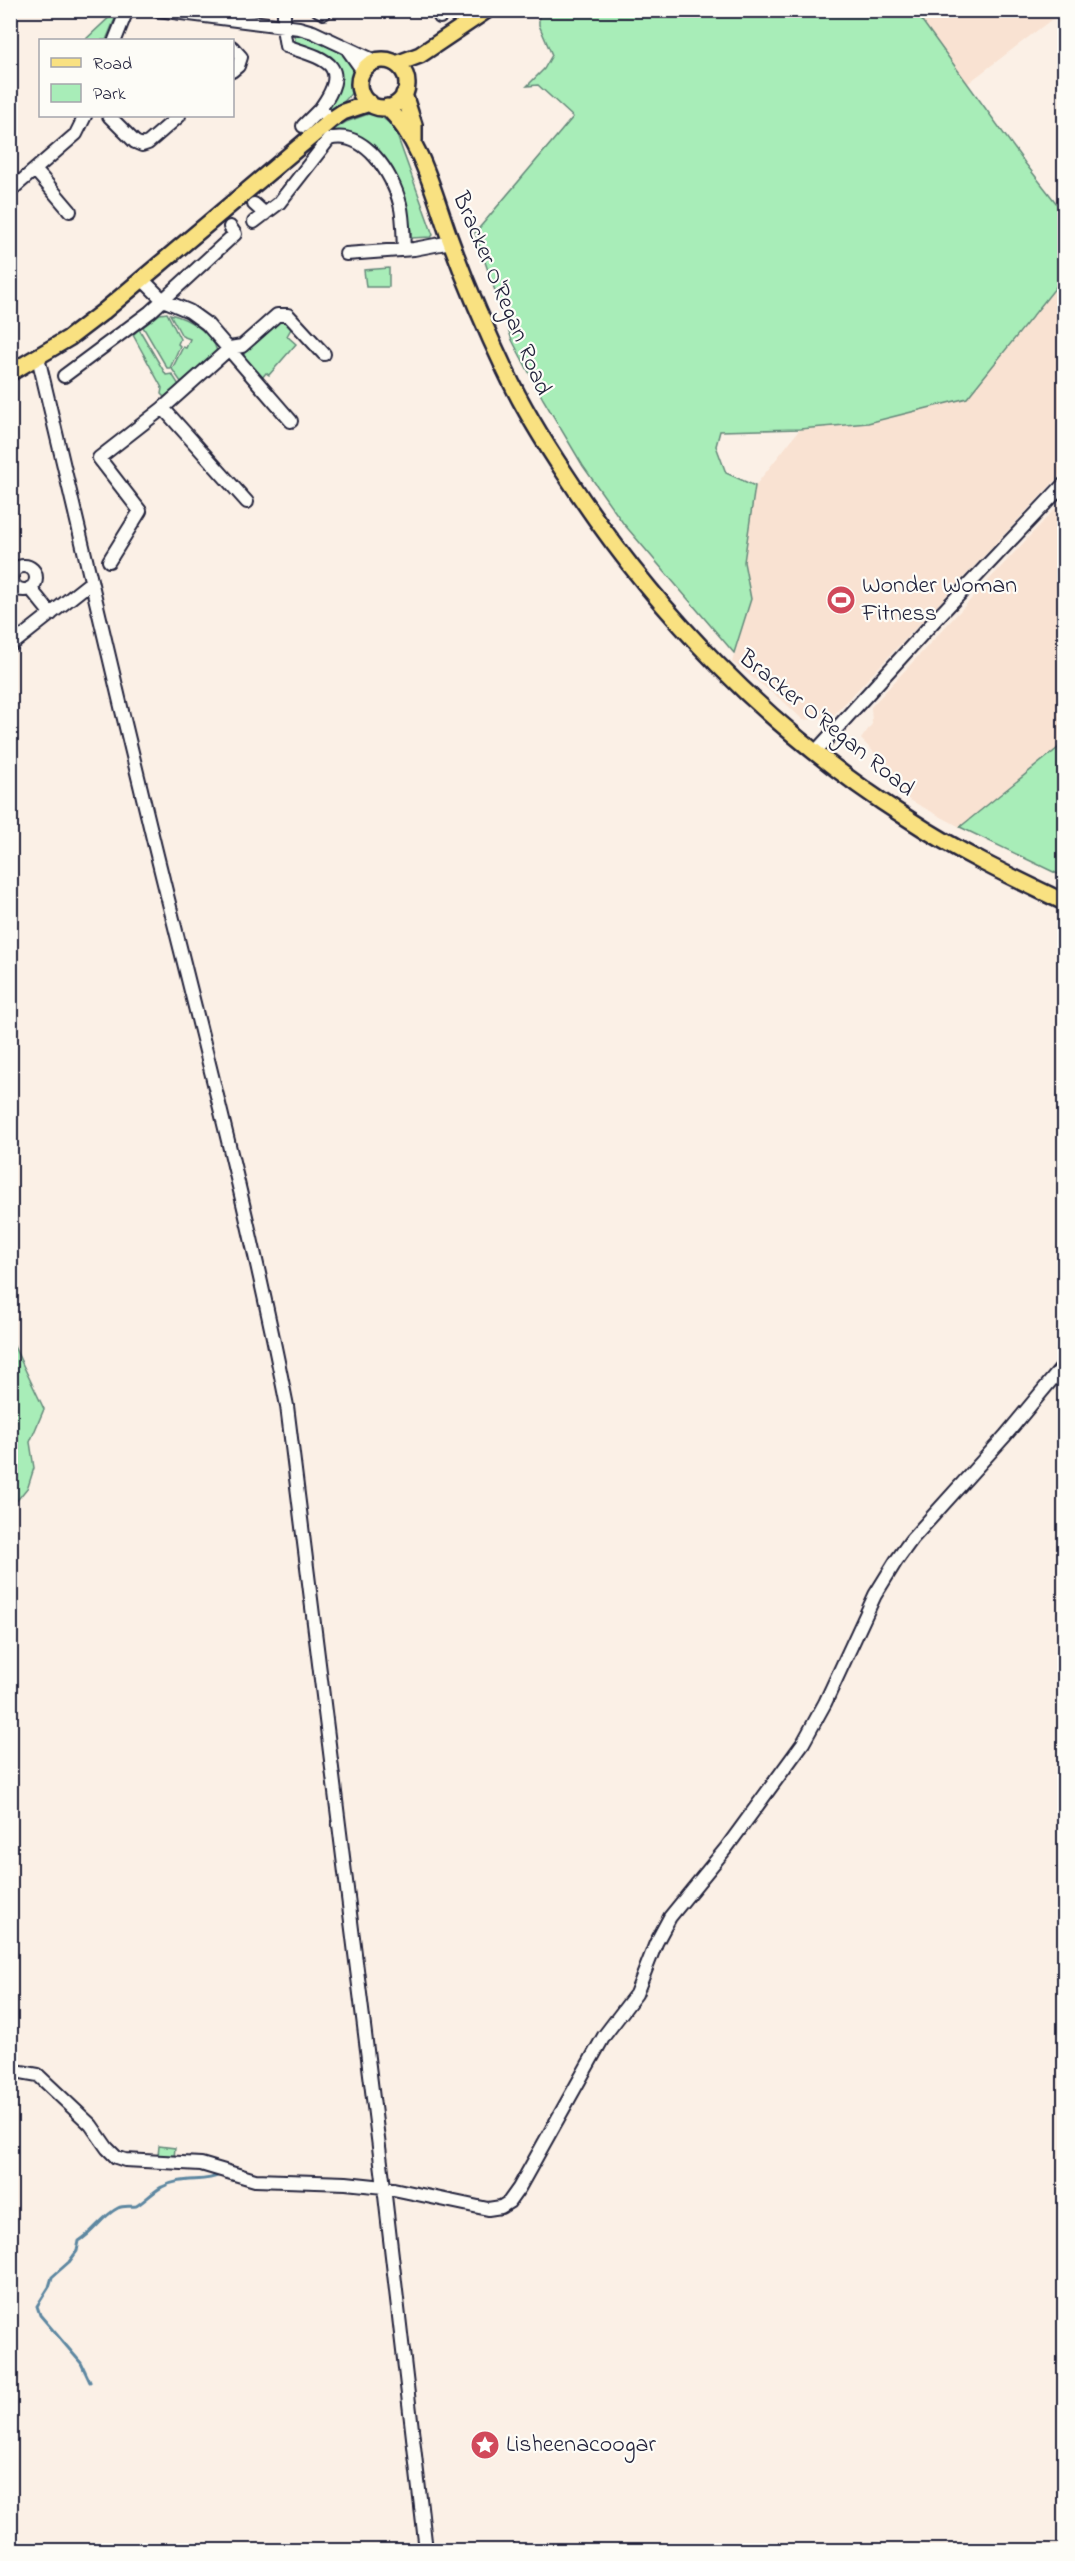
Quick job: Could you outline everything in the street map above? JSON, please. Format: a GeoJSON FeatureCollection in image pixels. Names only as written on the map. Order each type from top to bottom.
{"type":"FeatureCollection","features":[{"type":"Feature","properties":{"kind":"main road"},"geometry":{"type":"LineString","coordinates":[[396,64],[420,55],[487,10]]}},
{"type":"Feature","properties":{"kind":"main road"},"geometry":{"type":"LineString","coordinates":[[332,114],[370,104],[387,107],[397,103],[404,94],[406,78],[420,55]]}},
{"type":"Feature","properties":{"kind":"main road"},"geometry":{"type":"LineString","coordinates":[[370,104],[360,90],[360,81],[363,71],[375,61],[383,60],[396,64],[406,78]]}},
{"type":"Feature","properties":{"kind":"main road"},"geometry":{"type":"LineString","coordinates":[[10,373],[69,338],[143,280],[360,90]]}},
{"type":"Feature","properties":{"kind":"main road","name":"Bracker O'Regan Road"},"geometry":{"type":"LineString","coordinates":[[404,94],[414,124],[414,141]]}},
{"type":"Feature","properties":{"kind":"main road","name":"Bracker O'Regan Road"},"geometry":{"type":"LineString","coordinates":[[387,107],[414,141],[451,242],[507,374],[553,455],[624,558],[694,640],[754,700],[816,752],[879,799],[940,839],[988,866],[1065,902]]}},
{"type":"Feature","properties":{"kind":"street"},"geometry":{"type":"LineString","coordinates":[[115,39],[127,10]]}},
{"type":"Feature","properties":{"kind":"street"},"geometry":{"type":"LineString","coordinates":[[158,10],[284,30],[313,32],[375,61]]}},
{"type":"Feature","properties":{"kind":"street"},"geometry":{"type":"LineString","coordinates":[[284,10],[286,46],[323,58],[334,69],[332,114],[303,126]]}},
{"type":"Feature","properties":{"kind":"street"},"geometry":{"type":"LineString","coordinates":[[346,48],[363,71]]}},
{"type":"Feature","properties":{"kind":"street"},"geometry":{"type":"LineString","coordinates":[[234,49],[241,57],[238,66],[234,69]]}},
{"type":"Feature","properties":{"kind":"street"},"geometry":{"type":"LineString","coordinates":[[13,185],[36,171],[76,134],[83,117]]}},
{"type":"Feature","properties":{"kind":"street"},"geometry":{"type":"LineString","coordinates":[[110,117],[135,142],[142,145],[178,117]]}},
{"type":"Feature","properties":{"kind":"street"},"geometry":{"type":"LineString","coordinates":[[254,204],[260,218],[279,203],[329,139],[348,138],[362,143],[382,166],[393,184],[400,203],[404,250]]}},
{"type":"Feature","properties":{"kind":"street"},"geometry":{"type":"LineString","coordinates":[[36,171],[70,211]]}},
{"type":"Feature","properties":{"kind":"street"},"geometry":{"type":"LineString","coordinates":[[64,376],[150,312],[234,234],[230,227]]}},
{"type":"Feature","properties":{"kind":"street"},"geometry":{"type":"LineString","coordinates":[[346,254],[404,250],[451,242]]}},
{"type":"Feature","properties":{"kind":"street"},"geometry":{"type":"LineString","coordinates":[[143,280],[163,300],[201,319],[230,348],[291,421]]}},
{"type":"Feature","properties":{"kind":"street"},"geometry":{"type":"LineString","coordinates":[[108,561],[140,511],[99,458],[163,408],[230,348],[242,346],[277,315],[288,315],[324,354]]}},
{"type":"Feature","properties":{"kind":"street"},"geometry":{"type":"LineString","coordinates":[[38,357],[235,1168],[287,1406],[384,2187],[426,2550]]}},
{"type":"Feature","properties":{"kind":"street"},"geometry":{"type":"LineString","coordinates":[[163,408],[247,502]]}},
{"type":"Feature","properties":{"kind":"street"},"geometry":{"type":"LineString","coordinates":[[816,752],[937,618],[1065,484]]}},
{"type":"Feature","properties":{"kind":"street"},"geometry":{"type":"LineString","coordinates":[[10,646],[91,582]]}},
{"type":"Feature","properties":{"kind":"street"},"geometry":{"type":"LineString","coordinates":[[30,588],[51,614]]}},
{"type":"Feature","properties":{"kind":"street"},"geometry":{"type":"LineString","coordinates":[[10,2070],[38,2075],[91,2125],[116,2157],[152,2163],[201,2164],[255,2180],[346,2183],[384,2187],[488,2209],[501,2207],[509,2202],[531,2168],[604,2036],[636,1994],[656,1943],[670,1917],[727,1847],[809,1733],[885,1577],[912,1539],[1065,1365]]}},
{"type":"Feature","properties":{"kind":"shaded area"},"geometry":{"type":"Polygon","coordinates":[[[1064,10],[967,84],[915,11],[1064,10]]]}},
{"type":"Feature","properties":{"kind":"shaded area"},"geometry":{"type":"Polygon","coordinates":[[[1064,277],[1064,471],[832,717],[803,720],[784,702],[732,662],[751,599],[744,562],[755,486],[800,429],[868,423],[967,398],[1064,277]]]}},
{"type":"Feature","properties":{"kind":"shaded area"},"geometry":{"type":"Polygon","coordinates":[[[1064,499],[1064,735],[1058,748],[960,827],[904,797],[884,763],[861,739],[872,724],[871,707],[1064,499]]]}},
{"type":"Feature","properties":{"kind":"green space"},"geometry":{"type":"Polygon","coordinates":[[[539,11],[915,11],[1064,213],[1064,277],[967,398],[868,423],[800,429],[720,431],[716,446],[726,473],[755,486],[744,562],[751,599],[734,653],[623,523],[583,466],[543,399],[512,340],[475,233],[573,117],[538,85],[527,86],[544,69],[552,55],[539,25],[539,11]]]}},
{"type":"Feature","properties":{"kind":"green space"},"geometry":{"type":"Polygon","coordinates":[[[114,13],[116,16],[106,39],[86,39],[114,13]]]}},
{"type":"Feature","properties":{"kind":"green space"},"geometry":{"type":"Polygon","coordinates":[[[286,31],[319,41],[335,49],[347,58],[355,70],[356,82],[349,96],[332,111],[329,107],[337,94],[340,83],[340,73],[336,66],[320,53],[296,45],[294,35],[286,31]]]}},
{"type":"Feature","properties":{"kind":"green space"},"geometry":{"type":"Polygon","coordinates":[[[371,113],[379,115],[394,127],[433,235],[431,237],[411,238],[411,230],[406,229],[401,192],[353,135],[333,130],[346,122],[371,113]]]}},
{"type":"Feature","properties":{"kind":"green space"},"geometry":{"type":"Polygon","coordinates":[[[389,268],[389,287],[366,287],[364,270],[389,268]]]}},
{"type":"Feature","properties":{"kind":"green space"},"geometry":{"type":"Polygon","coordinates":[[[167,313],[180,339],[178,344],[180,346],[170,368],[167,368],[143,327],[160,314],[167,313]]]}},
{"type":"Feature","properties":{"kind":"green space"},"geometry":{"type":"Polygon","coordinates":[[[170,314],[198,327],[210,338],[217,351],[181,382],[172,369],[183,347],[186,348],[190,339],[182,336],[170,314]]]}},
{"type":"Feature","properties":{"kind":"green space"},"geometry":{"type":"Polygon","coordinates":[[[277,322],[284,322],[292,327],[287,336],[296,344],[269,375],[266,373],[261,379],[243,359],[245,351],[277,322]]]}},
{"type":"Feature","properties":{"kind":"green space"},"geometry":{"type":"Polygon","coordinates":[[[139,329],[166,375],[172,374],[179,385],[164,397],[161,394],[162,388],[133,335],[139,329]]]}},
{"type":"Feature","properties":{"kind":"green space"},"geometry":{"type":"Polygon","coordinates":[[[1064,735],[1064,877],[960,827],[1058,748],[1064,735]]]}},
{"type":"Feature","properties":{"kind":"green space"},"geometry":{"type":"Polygon","coordinates":[[[10,1338],[44,1409],[30,1442],[34,1468],[28,1487],[11,1508],[10,1338]]]}},
{"type":"Feature","properties":{"kind":"green space"},"geometry":{"type":"Polygon","coordinates":[[[159,2146],[175,2148],[174,2158],[158,2156],[159,2146]]]}},
{"type":"Feature","properties":{"kind":"waterway"},"geometry":{"type":"LineString","coordinates":[[90,2382],[81,2363],[40,2315],[37,2306],[49,2287],[52,2277],[69,2262],[77,2251],[79,2241],[112,2211],[122,2207],[136,2206],[170,2184],[220,2175]]}},
{"type":"Feature","properties":{"kind":"place","name":"Wonder Woman Fitness"},"geometry":{"type":"Point","coordinates":[841,600]}},
{"type":"Feature","properties":{"kind":"place","name":"Lisheenacoogar"},"geometry":{"type":"Point","coordinates":[485,2445]}}]}
